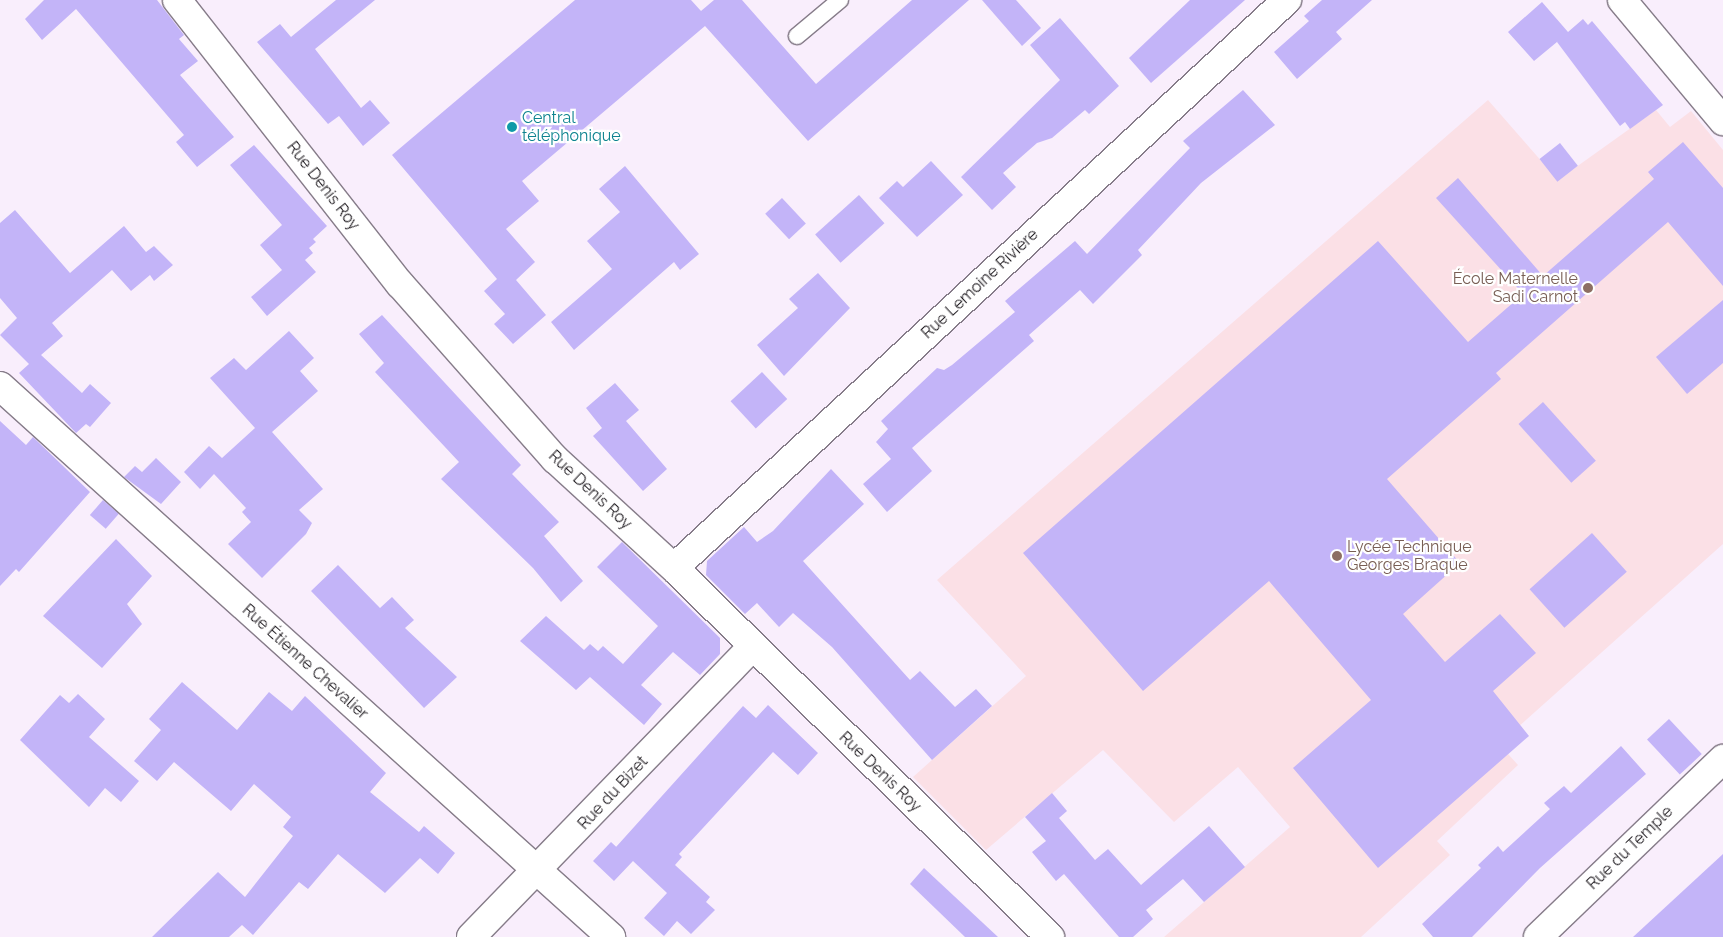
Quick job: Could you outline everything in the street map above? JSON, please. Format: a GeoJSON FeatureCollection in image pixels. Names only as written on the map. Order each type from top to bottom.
{"type":"FeatureCollection","features":[{"type":"Feature","properties":{"kind":"street","name":"Rue Lemoine Rivière"},"geometry":{"type":"LineString","coordinates":[[674,568],[1286,0]]}},
{"type":"Feature","properties":{"kind":"street"},"geometry":{"type":"LineString","coordinates":[[1622,0],[1723,121]]}},
{"type":"Feature","properties":{"kind":"street","name":"Rue Denis Roy"},"geometry":{"type":"LineString","coordinates":[[184,2],[400,284],[555,459],[674,568],[752,647],[1050,937]]}},
{"type":"Feature","properties":{"kind":"street","name":"Rue Étienne Chevalier"},"geometry":{"type":"LineString","coordinates":[[0,386],[611,937]]}},
{"type":"Feature","properties":{"kind":"street","name":"Rue du Bizet"},"geometry":{"type":"LineString","coordinates":[[471,937],[538,873],[752,647]]}},
{"type":"Feature","properties":{"kind":"street","name":"Rue du Temple"},"geometry":{"type":"LineString","coordinates":[[1538,937],[1723,759]]}},
{"type":"Feature","properties":{"kind":"lane"},"geometry":{"type":"LineString","coordinates":[[797,36],[840,0]]}},
{"type":"Feature","properties":{"kind":"shaded area","name":"Lycée Technique Georges Braque"},"geometry":{"type":"Polygon","coordinates":[[[1488,100],[1558,180],[1656,110],[1670,127],[1691,111],[1723,150],[1723,544],[1499,744],[1518,765],[1437,841],[1450,855],[1361,937],[1164,937],[1290,827],[1238,767],[1174,822],[1103,750],[986,850],[913,777],[1026,676],[937,580],[1488,100]]]}},
{"type":"Feature","properties":{"kind":"building"},"geometry":{"type":"Polygon","coordinates":[[[44,0],[157,0],[184,35],[179,39],[198,61],[180,75],[234,137],[197,167],[176,142],[184,135],[76,9],[42,40],[25,19],[44,0]]]}},
{"type":"Feature","properties":{"kind":"building"},"geometry":{"type":"Polygon","coordinates":[[[336,0],[375,0],[315,49],[361,108],[370,100],[390,123],[363,146],[339,116],[328,124],[257,42],[280,24],[291,37],[336,0]]]}},
{"type":"Feature","properties":{"kind":"building","name":"Central téléphonique"},"geometry":{"type":"Polygon","coordinates":[[[575,0],[691,0],[701,11],[714,0],[742,0],[816,84],[912,0],[969,0],[808,141],[705,26],[522,181],[539,201],[506,229],[535,262],[516,280],[546,315],[513,344],[494,324],[505,314],[484,291],[497,279],[392,155],[575,0]]]}},
{"type":"Feature","properties":{"kind":"building"},"geometry":{"type":"Polygon","coordinates":[[[982,0],[1016,0],[1041,28],[1022,46],[982,0]]]}},
{"type":"Feature","properties":{"kind":"building"},"geometry":{"type":"Polygon","coordinates":[[[1190,0],[1245,0],[1151,83],[1129,58],[1190,0]]]}},
{"type":"Feature","properties":{"kind":"building"},"geometry":{"type":"Polygon","coordinates":[[[1322,0],[1372,0],[1336,32],[1342,39],[1297,79],[1274,52],[1309,21],[1304,16],[1322,0]]]}},
{"type":"Feature","properties":{"kind":"building"},"geometry":{"type":"Polygon","coordinates":[[[1542,2],[1568,32],[1583,19],[1588,25],[1592,21],[1663,105],[1630,129],[1625,122],[1620,126],[1557,42],[1563,37],[1534,61],[1508,32],[1542,2]]]}},
{"type":"Feature","properties":{"kind":"building"},"geometry":{"type":"Polygon","coordinates":[[[1060,18],[1119,86],[1089,114],[1085,110],[1052,138],[1037,143],[1003,173],[1016,187],[992,210],[961,177],[1060,80],[1030,45],[1060,18]]]}},
{"type":"Feature","properties":{"kind":"building"},"geometry":{"type":"Polygon","coordinates":[[[1243,90],[1275,125],[1201,183],[1138,250],[1142,255],[1093,304],[1080,290],[1029,335],[1034,341],[912,448],[932,471],[887,512],[863,484],[891,459],[876,442],[888,429],[881,421],[937,368],[944,370],[952,365],[1015,312],[1005,301],[1075,241],[1087,254],[1190,148],[1183,141],[1243,90]]]}},
{"type":"Feature","properties":{"kind":"building"},"geometry":{"type":"Polygon","coordinates":[[[1683,142],[1723,188],[1723,286],[1668,222],[1496,373],[1501,379],[1387,479],[1460,563],[1403,614],[1445,662],[1500,614],[1536,653],[1493,691],[1529,736],[1378,868],[1293,768],[1371,700],[1269,581],[1143,691],[1023,553],[1378,241],[1468,342],[1523,294],[1436,198],[1458,178],[1543,276],[1654,179],[1648,172],[1683,142]]]}},
{"type":"Feature","properties":{"kind":"building"},"geometry":{"type":"Polygon","coordinates":[[[1560,143],[1578,166],[1557,182],[1540,159],[1560,143]]]}},
{"type":"Feature","properties":{"kind":"building"},"geometry":{"type":"Polygon","coordinates":[[[254,145],[327,226],[313,239],[316,242],[309,248],[313,253],[305,260],[316,272],[267,316],[251,297],[282,270],[260,245],[282,225],[230,165],[254,145]]]}},
{"type":"Feature","properties":{"kind":"building"},"geometry":{"type":"Polygon","coordinates":[[[931,161],[963,195],[917,237],[879,198],[897,181],[903,187],[931,161]]]}},
{"type":"Feature","properties":{"kind":"building"},"geometry":{"type":"Polygon","coordinates":[[[625,166],[699,254],[680,270],[674,262],[574,350],[551,322],[612,269],[587,241],[620,212],[599,189],[625,166]]]}},
{"type":"Feature","properties":{"kind":"building"},"geometry":{"type":"Polygon","coordinates":[[[859,195],[884,223],[841,263],[815,234],[859,195]]]}},
{"type":"Feature","properties":{"kind":"building"},"geometry":{"type":"Polygon","coordinates":[[[782,198],[806,224],[789,239],[765,214],[782,198]]]}},
{"type":"Feature","properties":{"kind":"building"},"geometry":{"type":"Polygon","coordinates":[[[15,210],[70,273],[124,226],[146,252],[154,246],[173,265],[154,281],[150,275],[131,291],[112,270],[52,323],[63,336],[41,355],[82,393],[90,384],[111,403],[90,427],[86,424],[76,433],[19,373],[29,364],[0,335],[17,318],[0,298],[0,223],[15,210]]]}},
{"type":"Feature","properties":{"kind":"building"},"geometry":{"type":"Polygon","coordinates":[[[818,273],[850,308],[784,376],[757,345],[798,308],[789,299],[818,273]]]}},
{"type":"Feature","properties":{"kind":"building"},"geometry":{"type":"Polygon","coordinates":[[[1723,300],[1723,363],[1687,394],[1656,357],[1723,300]]]}},
{"type":"Feature","properties":{"kind":"building"},"geometry":{"type":"Polygon","coordinates":[[[382,315],[521,465],[512,474],[559,522],[544,536],[583,581],[561,602],[533,568],[441,479],[459,462],[375,372],[384,363],[359,334],[382,315]]]}},
{"type":"Feature","properties":{"kind":"building"},"geometry":{"type":"Polygon","coordinates":[[[289,331],[314,358],[300,371],[318,391],[272,432],[323,489],[299,510],[312,523],[306,534],[262,578],[228,544],[251,522],[242,512],[246,508],[214,474],[200,489],[184,472],[209,446],[222,458],[255,428],[210,378],[234,358],[246,370],[289,331]]]}},
{"type":"Feature","properties":{"kind":"building"},"geometry":{"type":"Polygon","coordinates":[[[762,372],[787,399],[756,428],[731,401],[762,372]]]}},
{"type":"Feature","properties":{"kind":"building"},"geometry":{"type":"Polygon","coordinates":[[[615,383],[639,410],[626,421],[667,469],[643,491],[593,436],[602,428],[586,408],[615,383]]]}},
{"type":"Feature","properties":{"kind":"building"},"geometry":{"type":"Polygon","coordinates":[[[1543,402],[1596,461],[1571,483],[1518,424],[1543,402]]]}},
{"type":"Feature","properties":{"kind":"building"},"geometry":{"type":"Polygon","coordinates":[[[0,421],[26,445],[33,437],[90,492],[19,572],[16,569],[0,586],[0,421]]]}},
{"type":"Feature","properties":{"kind":"building"},"geometry":{"type":"Polygon","coordinates":[[[156,458],[181,482],[161,504],[124,477],[135,466],[142,472],[156,458]]]}},
{"type":"Feature","properties":{"kind":"building"},"geometry":{"type":"Polygon","coordinates":[[[831,469],[864,504],[803,561],[910,680],[920,671],[955,707],[976,689],[992,706],[932,760],[832,647],[793,613],[779,627],[757,603],[745,614],[706,575],[707,561],[744,527],[757,542],[773,531],[831,469]]]}},
{"type":"Feature","properties":{"kind":"building"},"geometry":{"type":"Polygon","coordinates":[[[103,500],[119,514],[106,529],[90,515],[103,500]]]}},
{"type":"Feature","properties":{"kind":"building"},"geometry":{"type":"Polygon","coordinates":[[[1592,533],[1627,572],[1564,628],[1530,589],[1592,533]]]}},
{"type":"Feature","properties":{"kind":"building"},"geometry":{"type":"Polygon","coordinates":[[[116,539],[152,576],[127,604],[142,624],[102,668],[43,616],[116,539]]]}},
{"type":"Feature","properties":{"kind":"building"},"geometry":{"type":"Polygon","coordinates":[[[622,542],[720,638],[720,654],[700,675],[673,652],[641,685],[662,704],[644,725],[590,677],[576,690],[520,641],[546,616],[584,650],[590,644],[598,651],[603,646],[623,664],[658,626],[597,567],[622,542]]]}},
{"type":"Feature","properties":{"kind":"building"},"geometry":{"type":"Polygon","coordinates":[[[338,565],[380,608],[392,597],[414,620],[405,628],[457,677],[424,708],[311,591],[338,565]]]}},
{"type":"Feature","properties":{"kind":"building"},"geometry":{"type":"Polygon","coordinates":[[[182,682],[237,730],[269,692],[292,711],[305,696],[386,773],[370,792],[419,832],[424,826],[455,853],[438,874],[420,858],[385,893],[338,854],[308,889],[299,882],[253,935],[242,925],[229,937],[152,937],[218,872],[245,897],[293,836],[283,827],[291,817],[254,784],[231,811],[174,762],[157,781],[134,761],[161,730],[149,719],[182,682]]]}},
{"type":"Feature","properties":{"kind":"building"},"geometry":{"type":"Polygon","coordinates":[[[78,694],[105,719],[89,737],[139,781],[121,802],[105,788],[89,807],[20,740],[60,695],[69,703],[78,694]]]}},
{"type":"Feature","properties":{"kind":"building"},"geometry":{"type":"Polygon","coordinates":[[[768,705],[818,753],[798,775],[773,752],[679,854],[682,857],[675,865],[710,897],[706,902],[715,910],[691,934],[677,921],[664,936],[644,918],[667,893],[633,861],[614,881],[593,861],[611,842],[616,847],[743,706],[756,718],[768,705]]]}},
{"type":"Feature","properties":{"kind":"building"},"geometry":{"type":"Polygon","coordinates":[[[1669,719],[1702,754],[1680,775],[1647,739],[1669,719]]]}},
{"type":"Feature","properties":{"kind":"building"},"geometry":{"type":"Polygon","coordinates":[[[1621,746],[1646,774],[1540,868],[1472,937],[1433,937],[1422,924],[1481,868],[1478,865],[1498,846],[1503,852],[1550,809],[1544,803],[1564,786],[1571,793],[1621,746]]]}},
{"type":"Feature","properties":{"kind":"building"},"geometry":{"type":"Polygon","coordinates":[[[1052,793],[1067,811],[1059,818],[1095,860],[1108,849],[1141,885],[1209,826],[1245,867],[1204,902],[1183,879],[1146,910],[1153,919],[1133,937],[1119,937],[1064,874],[1056,881],[1032,852],[1046,841],[1025,817],[1052,793]]]}},
{"type":"Feature","properties":{"kind":"building"},"geometry":{"type":"Polygon","coordinates":[[[1723,854],[1723,937],[1633,937],[1723,854]]]}},
{"type":"Feature","properties":{"kind":"building"},"geometry":{"type":"Polygon","coordinates":[[[924,868],[998,937],[965,937],[910,884],[924,868]]]}},
{"type":"Feature","properties":{"kind":"place","name":"Central téléphonique"},"geometry":{"type":"Point","coordinates":[512,127]}},
{"type":"Feature","properties":{"kind":"place","name":"École Maternelle Sadi Carnot"},"geometry":{"type":"Point","coordinates":[1588,288]}},
{"type":"Feature","properties":{"kind":"place","name":"Lycée Technique Georges Braque"},"geometry":{"type":"Point","coordinates":[1337,556]}}]}
